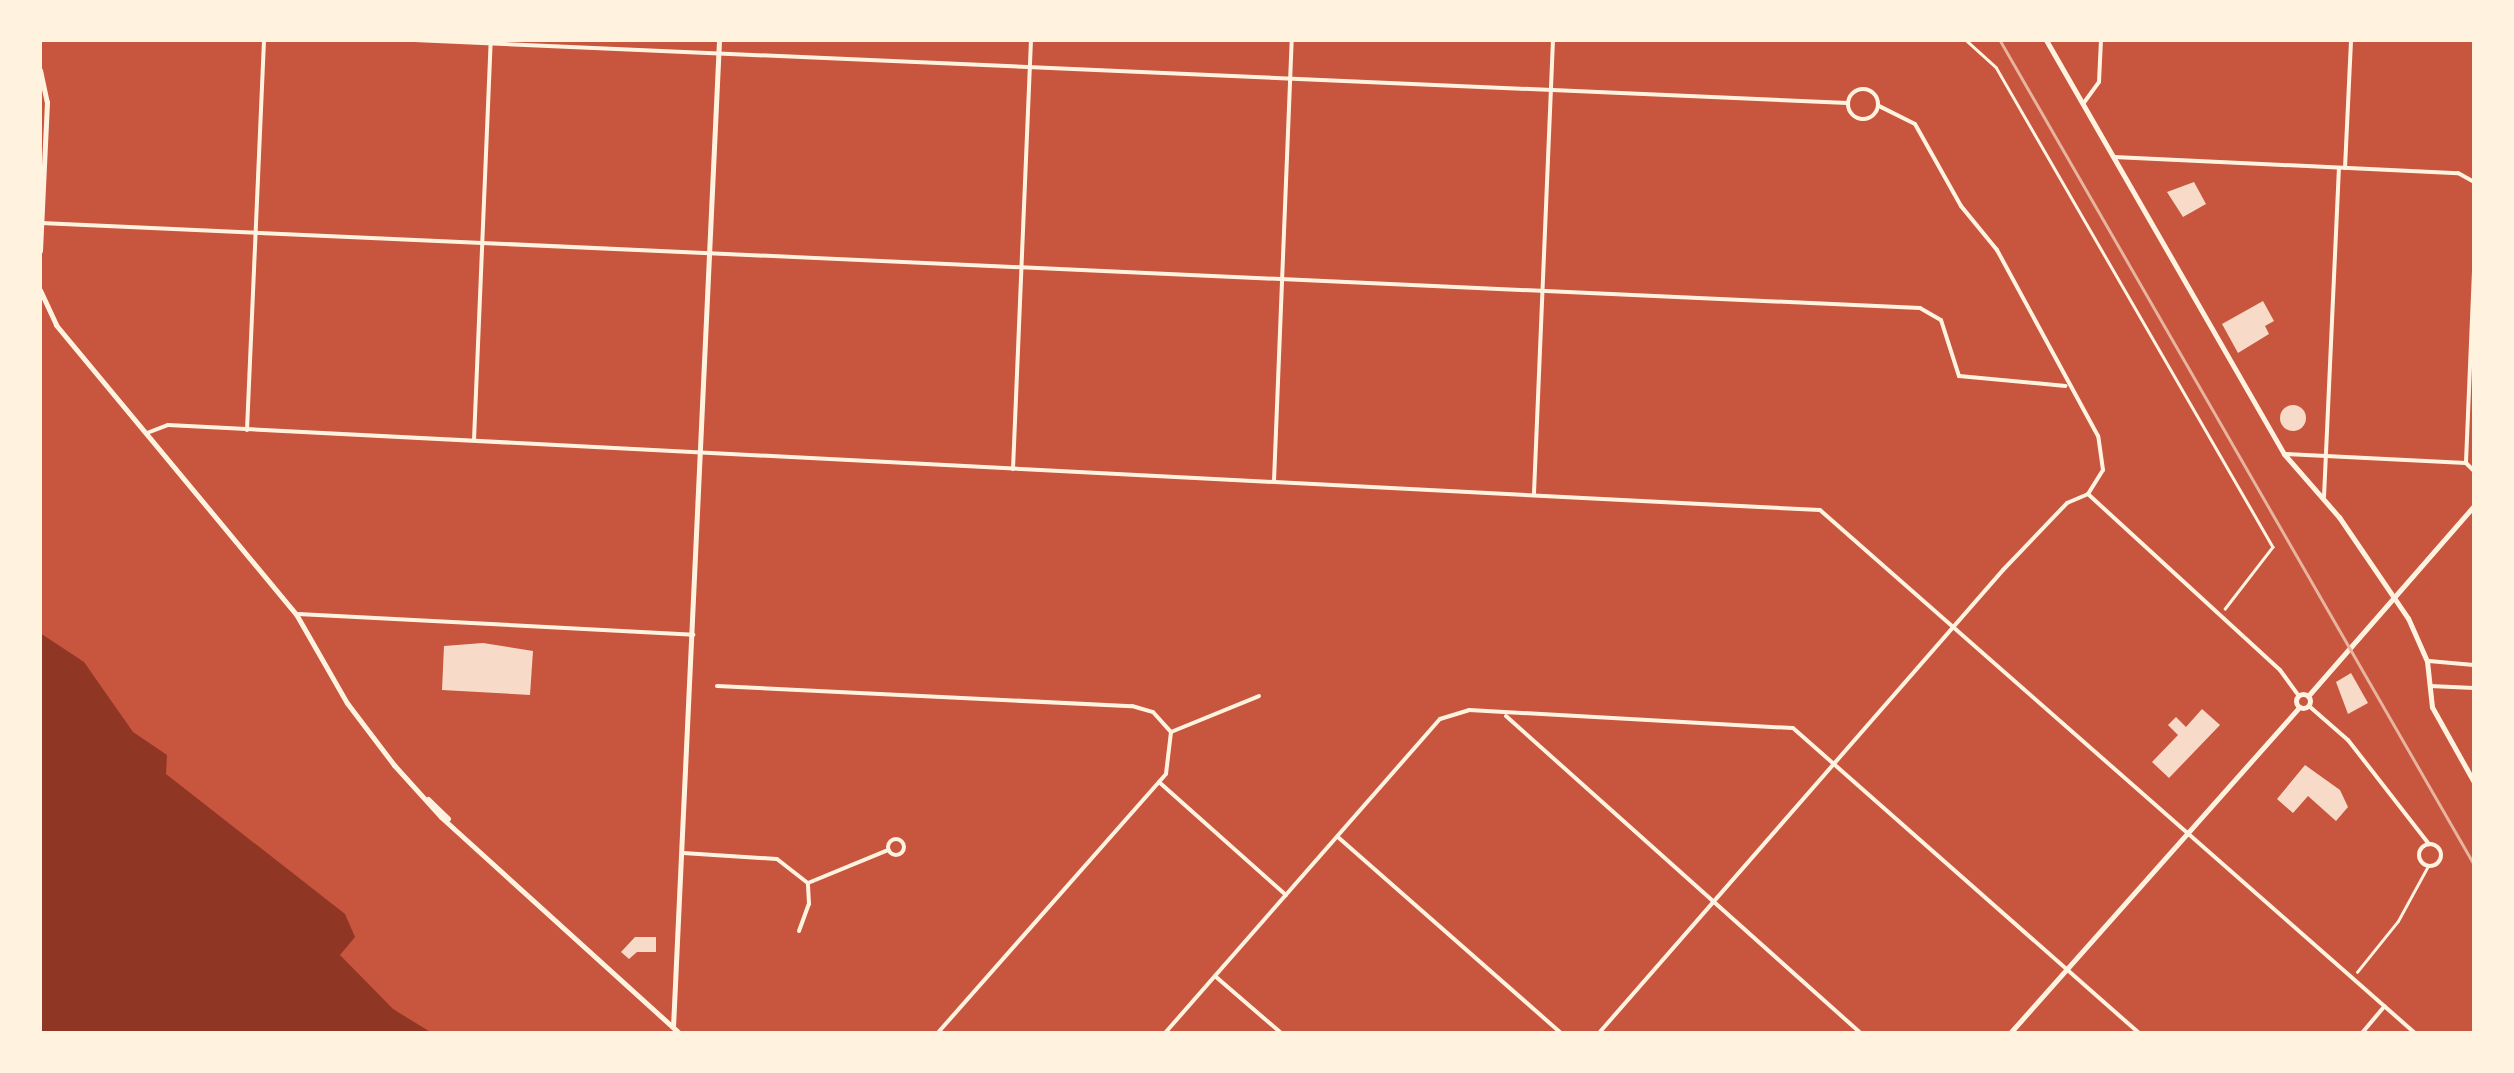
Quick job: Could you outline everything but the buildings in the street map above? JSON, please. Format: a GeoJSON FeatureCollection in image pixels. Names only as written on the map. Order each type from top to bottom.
{"type":"FeatureCollection","features":[{"type":"Feature","properties":{"kind":"street"},"geometry":{"type":"LineString","coordinates":[[248,430],[264,40]]}},
{"type":"Feature","properties":{"kind":"street"},"geometry":{"type":"LineString","coordinates":[[414,40],[1848,103],[1865,89],[1878,106],[1908,117],[1924,137],[1961,206],[1997,250],[2104,454],[2100,478],[2088,494],[2066,503],[1599,1033]]}},
{"type":"Feature","properties":{"kind":"street"},"geometry":{"type":"LineString","coordinates":[[672,1028],[684,854],[719,40]]}},
{"type":"Feature","properties":{"kind":"street"},"geometry":{"type":"LineString","coordinates":[[1012,468],[1031,40]]}},
{"type":"Feature","properties":{"kind":"street"},"geometry":{"type":"LineString","coordinates":[[1274,481],[1292,40]]}},
{"type":"Feature","properties":{"kind":"street"},"geometry":{"type":"LineString","coordinates":[[1534,494],[1553,40]]}},
{"type":"Feature","properties":{"kind":"street"},"geometry":{"type":"LineString","coordinates":[[2046,40],[2284,454],[2324,500],[2394,594],[2426,661],[2432,707],[2474,782]]}},
{"type":"Feature","properties":{"kind":"street"},"geometry":{"type":"LineString","coordinates":[[2083,104],[2098,82],[2100,40]]}},
{"type":"Feature","properties":{"kind":"street"},"geometry":{"type":"LineString","coordinates":[[2324,500],[2351,40]]}},
{"type":"Feature","properties":{"kind":"street"},"geometry":{"type":"LineString","coordinates":[[474,440],[491,42]]}},
{"type":"Feature","properties":{"kind":"street"},"geometry":{"type":"LineString","coordinates":[[40,70],[47,102],[40,251]]}},
{"type":"Feature","properties":{"kind":"street"},"geometry":{"type":"LineString","coordinates":[[1848,103],[1859,119],[1870,118],[1878,106]]}},
{"type":"Feature","properties":{"kind":"street"},"geometry":{"type":"LineString","coordinates":[[2114,158],[2458,172],[2474,182]]}},
{"type":"Feature","properties":{"kind":"street"},"geometry":{"type":"LineString","coordinates":[[41,224],[1930,309],[1941,320],[1959,376],[2066,386]]}},
{"type":"Feature","properties":{"kind":"street"},"geometry":{"type":"LineString","coordinates":[[2466,463],[2474,271]]}},
{"type":"Feature","properties":{"kind":"street"},"geometry":{"type":"LineString","coordinates":[[40,290],[56,325],[296,614],[372,739],[428,799],[679,1033]]}},
{"type":"Feature","properties":{"kind":"street"},"geometry":{"type":"LineString","coordinates":[[148,433],[168,424],[701,454],[1804,506],[1840,521],[2414,1033]]}},
{"type":"Feature","properties":{"kind":"street"},"geometry":{"type":"LineString","coordinates":[[2284,454],[2466,463],[2474,471]]}},
{"type":"Feature","properties":{"kind":"street"},"geometry":{"type":"LineString","coordinates":[[2088,494],[2221,614],[2299,696],[2308,696]]}},
{"type":"Feature","properties":{"kind":"street"},"geometry":{"type":"LineString","coordinates":[[2428,844],[2419,853],[2428,866],[2442,856],[2428,844],[2348,740],[2309,706],[2308,696],[2474,506]]}},
{"type":"Feature","properties":{"kind":"street"},"geometry":{"type":"LineString","coordinates":[[296,614],[693,635]]}},
{"type":"Feature","properties":{"kind":"street"},"geometry":{"type":"LineString","coordinates":[[2426,661],[2474,665]]}},
{"type":"Feature","properties":{"kind":"street"},"geometry":{"type":"LineString","coordinates":[[717,686],[1132,706],[1152,712],[1171,732],[1172,757],[1159,782],[938,1033]]}},
{"type":"Feature","properties":{"kind":"street"},"geometry":{"type":"LineString","coordinates":[[2430,686],[2474,688]]}},
{"type":"Feature","properties":{"kind":"street"},"geometry":{"type":"LineString","coordinates":[[1171,732],[1259,696]]}},
{"type":"Feature","properties":{"kind":"street"},"geometry":{"type":"LineString","coordinates":[[2010,1033],[2298,707],[2299,696]]}},
{"type":"Feature","properties":{"kind":"street"},"geometry":{"type":"LineString","coordinates":[[2298,707],[2309,706]]}},
{"type":"Feature","properties":{"kind":"street"},"geometry":{"type":"LineString","coordinates":[[1165,1033],[1446,715],[1469,710],[1506,716],[1792,728],[2138,1033]]}},
{"type":"Feature","properties":{"kind":"street"},"geometry":{"type":"LineString","coordinates":[[1506,716],[1860,1033]]}},
{"type":"Feature","properties":{"kind":"street"},"geometry":{"type":"LineString","coordinates":[[1159,782],[1287,896]]}},
{"type":"Feature","properties":{"kind":"street"},"geometry":{"type":"LineString","coordinates":[[1339,837],[1561,1033]]}},
{"type":"Feature","properties":{"kind":"street"},"geometry":{"type":"LineString","coordinates":[[808,883],[888,850]]}},
{"type":"Feature","properties":{"kind":"street"},"geometry":{"type":"LineString","coordinates":[[684,854],[777,859],[808,883],[810,904],[799,931]]}},
{"type":"Feature","properties":{"kind":"street"},"geometry":{"type":"LineString","coordinates":[[1215,976],[1281,1033]]}},
{"type":"Feature","properties":{"kind":"street"},"geometry":{"type":"LineString","coordinates":[[2362,1033],[2385,1006]]}},
{"type":"Feature","properties":{"kind":"path"},"geometry":{"type":"LineString","coordinates":[[1966,40],[1996,67],[2273,547],[2221,614]]}},
{"type":"Feature","properties":{"kind":"path"},"geometry":{"type":"LineString","coordinates":[[2353,978],[2398,922],[2428,866]]}},
{"type":"Feature","properties":{"kind":"shaded area"},"geometry":{"type":"Polygon","coordinates":[[[40,633],[84,662],[133,732],[167,755],[166,774],[345,914],[355,937],[340,955],[393,1009],[432,1033],[40,1033],[40,633]]]}},
{"type":"Feature","properties":{"kind":"railway"},"geometry":{"type":"LineString","coordinates":[[2000,40],[2474,864]]}}]}
